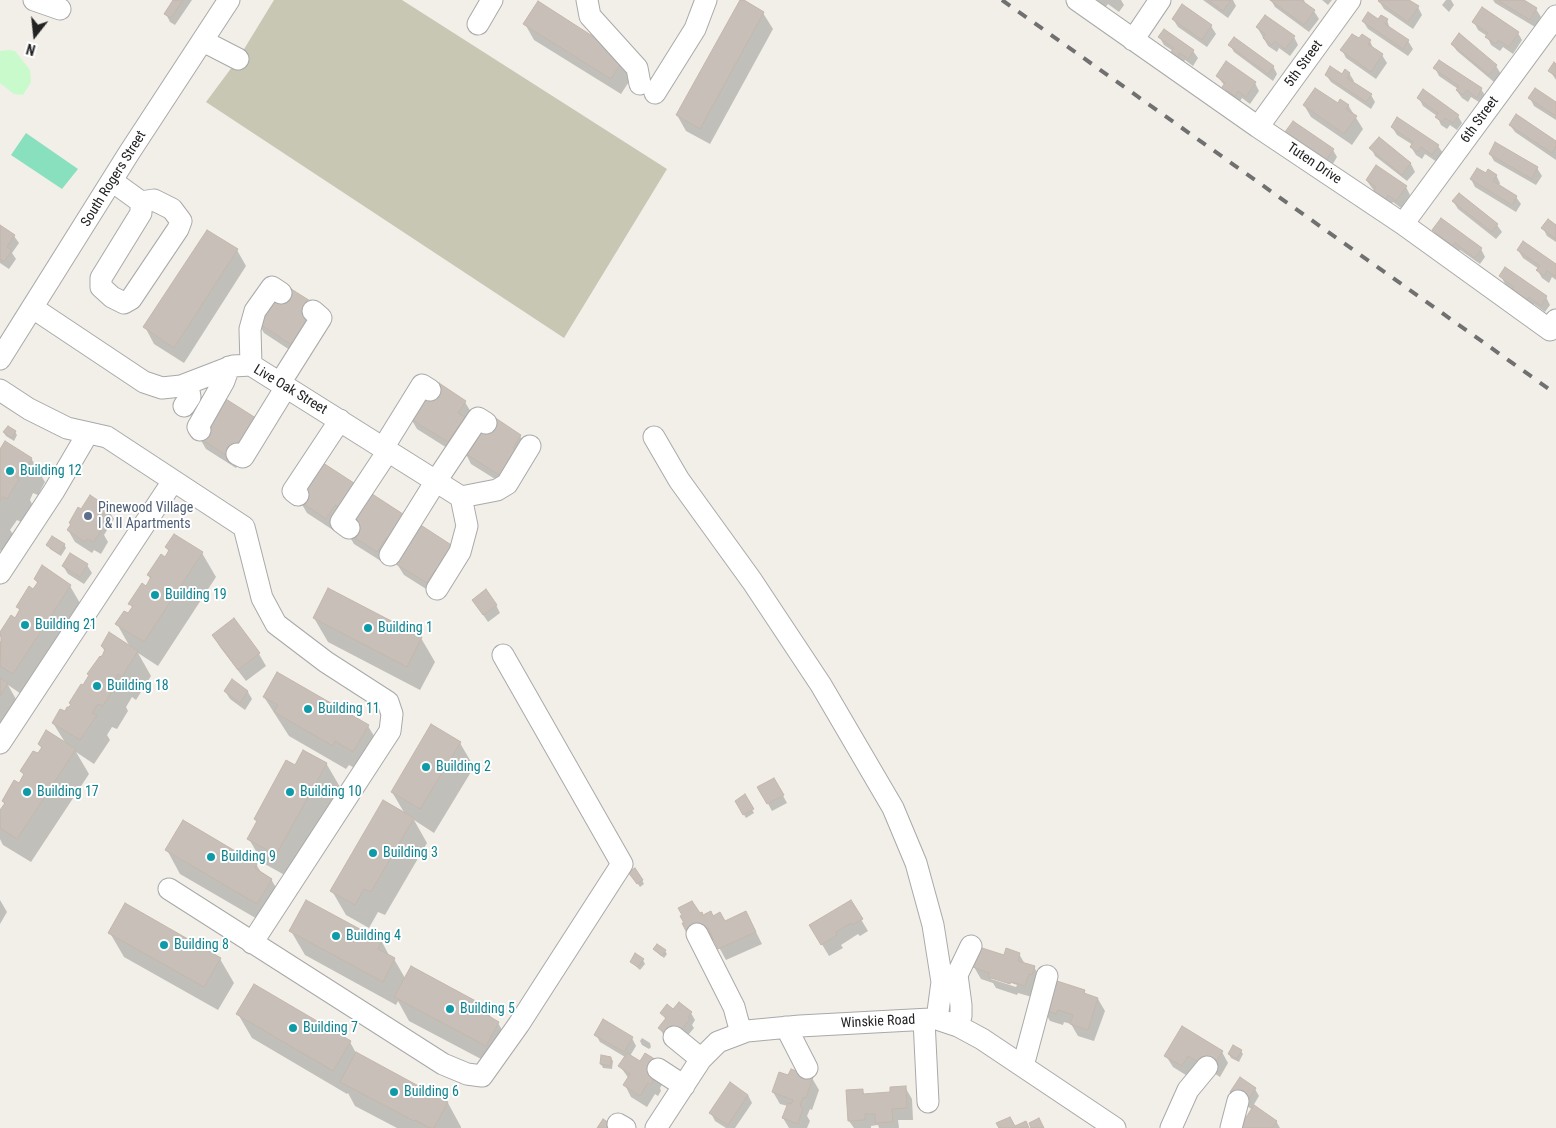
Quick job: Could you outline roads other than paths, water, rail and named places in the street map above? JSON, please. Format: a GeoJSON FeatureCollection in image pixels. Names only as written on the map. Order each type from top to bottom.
{"type":"FeatureCollection","features":[{"type":"Feature","properties":{"kind":"street"},"geometry":{"type":"LineString","coordinates":[[34,0],[60,10]]}},
{"type":"Feature","properties":{"kind":"street","name":"South Rogers Street"},"geometry":{"type":"LineString","coordinates":[[0,359],[112,181],[230,0]]}},
{"type":"Feature","properties":{"kind":"street"},"geometry":{"type":"LineString","coordinates":[[478,24],[492,0]]}},
{"type":"Feature","properties":{"kind":"street"},"geometry":{"type":"LineString","coordinates":[[587,0],[590,16],[638,68],[647,88],[696,29],[706,0]]}},
{"type":"Feature","properties":{"kind":"street","name":"Tuten Drive"},"geometry":{"type":"LineString","coordinates":[[1077,0],[1258,127],[1554,326]]}},
{"type":"Feature","properties":{"kind":"street"},"geometry":{"type":"LineString","coordinates":[[1133,40],[1160,0]]}},
{"type":"Feature","properties":{"kind":"street","name":"5th Street"},"geometry":{"type":"LineString","coordinates":[[1258,127],[1350,0]]}},
{"type":"Feature","properties":{"kind":"street","name":"6th Street"},"geometry":{"type":"LineString","coordinates":[[1403,224],[1556,16]]}},
{"type":"Feature","properties":{"kind":"street"},"geometry":{"type":"LineString","coordinates":[[203,41],[238,59]]}},
{"type":"Feature","properties":{"kind":"street"},"geometry":{"type":"LineString","coordinates":[[112,181],[141,202],[154,200],[172,209],[181,221],[178,229],[131,299],[124,303],[112,297],[101,287],[101,278],[142,213],[141,202]]}},
{"type":"Feature","properties":{"kind":"street"},"geometry":{"type":"LineString","coordinates":[[252,365],[250,329],[255,311],[272,287],[280,293]]}},
{"type":"Feature","properties":{"kind":"street","name":"Live Oak Street"},"geometry":{"type":"LineString","coordinates":[[33,308],[144,382],[182,396],[229,367],[252,365],[461,497]]}},
{"type":"Feature","properties":{"kind":"street"},"geometry":{"type":"LineString","coordinates":[[237,454],[243,457],[321,318],[312,311]]}},
{"type":"Feature","properties":{"kind":"street"},"geometry":{"type":"LineString","coordinates":[[200,430],[198,426],[224,381],[229,367]]}},
{"type":"Feature","properties":{"kind":"street"},"geometry":{"type":"LineString","coordinates":[[341,522],[386,449],[422,385],[430,390]]}},
{"type":"Feature","properties":{"kind":"street"},"geometry":{"type":"LineString","coordinates":[[0,390],[29,409],[66,428],[107,437],[244,527],[262,598],[276,624],[326,662],[388,702],[392,714],[390,731],[252,943]]}},
{"type":"Feature","properties":{"kind":"street"},"geometry":{"type":"LineString","coordinates":[[390,555],[477,417]]}},
{"type":"Feature","properties":{"kind":"street"},"geometry":{"type":"LineString","coordinates":[[298,496],[293,490],[340,420]]}},
{"type":"Feature","properties":{"kind":"street"},"geometry":{"type":"LineString","coordinates":[[0,573],[54,490],[88,433]]}},
{"type":"Feature","properties":{"kind":"street"},"geometry":{"type":"LineString","coordinates":[[654,437],[679,480],[752,581],[821,685],[893,808],[916,863],[933,925],[942,982],[931,1019],[928,1102]]}},
{"type":"Feature","properties":{"kind":"street"},"geometry":{"type":"LineString","coordinates":[[437,590],[460,552],[467,526],[461,497],[497,490],[508,484],[530,446]]}},
{"type":"Feature","properties":{"kind":"street"},"geometry":{"type":"LineString","coordinates":[[0,743],[173,481]]}},
{"type":"Feature","properties":{"kind":"street"},"geometry":{"type":"LineString","coordinates":[[169,890],[443,1064],[467,1074],[482,1076],[519,1024],[622,864],[504,655]]}},
{"type":"Feature","properties":{"kind":"street"},"geometry":{"type":"LineString","coordinates":[[697,934],[734,1007],[741,1034]]}},
{"type":"Feature","properties":{"kind":"street"},"geometry":{"type":"LineString","coordinates":[[958,1026],[961,1016],[961,1005],[957,975],[971,946]]}},
{"type":"Feature","properties":{"kind":"street"},"geometry":{"type":"LineString","coordinates":[[1023,1066],[1047,976]]}},
{"type":"Feature","properties":{"kind":"street","name":"Winskie Road"},"geometry":{"type":"LineString","coordinates":[[656,1128],[701,1059],[718,1042],[747,1031],[931,1019],[958,1026],[982,1039],[1116,1128]]}},
{"type":"Feature","properties":{"kind":"street"},"geometry":{"type":"LineString","coordinates":[[786,1027],[807,1068]]}},
{"type":"Feature","properties":{"kind":"street"},"geometry":{"type":"LineString","coordinates":[[674,1038],[701,1059]]}},
{"type":"Feature","properties":{"kind":"street"},"geometry":{"type":"LineString","coordinates":[[1171,1128],[1188,1090],[1207,1067]]}},
{"type":"Feature","properties":{"kind":"street"},"geometry":{"type":"LineString","coordinates":[[658,1069],[684,1086]]}},
{"type":"Feature","properties":{"kind":"street"},"geometry":{"type":"LineString","coordinates":[[1231,1128],[1238,1101]]}},
{"type":"Feature","properties":{"kind":"railway"},"geometry":{"type":"LineString","coordinates":[[1002,0],[1556,394]]}},
{"type":"Feature","properties":{"kind":"place","name":"Building 12"},"geometry":{"type":"Point","coordinates":[10,471]}},
{"type":"Feature","properties":{"kind":"place","name":"Pinewood Village I & II Apartments"},"geometry":{"type":"Point","coordinates":[88,516]}},
{"type":"Feature","properties":{"kind":"place","name":"Building 19"},"geometry":{"type":"Point","coordinates":[155,595]}},
{"type":"Feature","properties":{"kind":"place","name":"Building 21"},"geometry":{"type":"Point","coordinates":[25,625]}},
{"type":"Feature","properties":{"kind":"place","name":"Building 1"},"geometry":{"type":"Point","coordinates":[368,628]}},
{"type":"Feature","properties":{"kind":"place","name":"Building 18"},"geometry":{"type":"Point","coordinates":[97,686]}},
{"type":"Feature","properties":{"kind":"place","name":"Building 11"},"geometry":{"type":"Point","coordinates":[308,709]}},
{"type":"Feature","properties":{"kind":"place","name":"Building 2"},"geometry":{"type":"Point","coordinates":[426,767]}},
{"type":"Feature","properties":{"kind":"place","name":"Building 17"},"geometry":{"type":"Point","coordinates":[27,792]}},
{"type":"Feature","properties":{"kind":"place","name":"Building 10"},"geometry":{"type":"Point","coordinates":[290,792]}},
{"type":"Feature","properties":{"kind":"place","name":"Building 3"},"geometry":{"type":"Point","coordinates":[373,853]}},
{"type":"Feature","properties":{"kind":"place","name":"Building 9"},"geometry":{"type":"Point","coordinates":[211,857]}},
{"type":"Feature","properties":{"kind":"place","name":"Building 4"},"geometry":{"type":"Point","coordinates":[336,936]}},
{"type":"Feature","properties":{"kind":"place","name":"Building 8"},"geometry":{"type":"Point","coordinates":[164,945]}},
{"type":"Feature","properties":{"kind":"place","name":"Building 5"},"geometry":{"type":"Point","coordinates":[450,1009]}},
{"type":"Feature","properties":{"kind":"place","name":"Building 7"},"geometry":{"type":"Point","coordinates":[293,1028]}},
{"type":"Feature","properties":{"kind":"place","name":"Building 6"},"geometry":{"type":"Point","coordinates":[394,1092]}}]}
